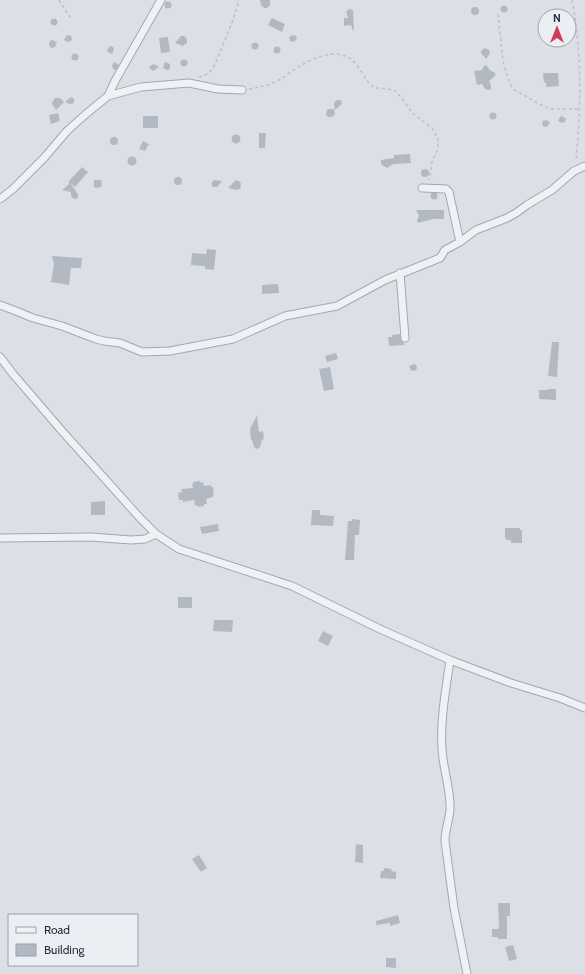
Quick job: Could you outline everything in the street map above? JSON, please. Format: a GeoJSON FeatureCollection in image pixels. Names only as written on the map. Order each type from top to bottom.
{"type":"FeatureCollection","features":[{"type":"Feature","properties":{"kind":"street"},"geometry":{"type":"LineString","coordinates":[[108,96],[161,0]]}},
{"type":"Feature","properties":{"kind":"street"},"geometry":{"type":"LineString","coordinates":[[0,200],[44,158],[67,131],[108,96],[141,87],[189,83],[218,89],[242,90]]}},
{"type":"Feature","properties":{"kind":"street"},"geometry":{"type":"LineString","coordinates":[[0,305],[104,342],[120,343],[142,352],[170,351],[233,339],[285,316],[337,306],[400,273],[440,258],[445,250],[460,242],[476,230],[516,213],[552,190],[574,171],[585,166]]}},
{"type":"Feature","properties":{"kind":"street"},"geometry":{"type":"LineString","coordinates":[[424,188],[446,190],[449,192],[460,242]]}},
{"type":"Feature","properties":{"kind":"street"},"geometry":{"type":"LineString","coordinates":[[400,273],[405,338]]}},
{"type":"Feature","properties":{"kind":"street"},"geometry":{"type":"LineString","coordinates":[[0,357],[12,374],[62,432],[140,518],[156,534],[179,549],[292,586],[382,630],[450,660],[511,683],[560,698],[585,708]]}},
{"type":"Feature","properties":{"kind":"street"},"geometry":{"type":"LineString","coordinates":[[0,538],[91,537],[131,540],[145,539],[156,534]]}},
{"type":"Feature","properties":{"kind":"street"},"geometry":{"type":"LineString","coordinates":[[450,660],[443,719],[442,749],[449,793],[450,810],[445,832],[445,841],[454,908],[466,974]]}},
{"type":"Feature","properties":{"kind":"path"},"geometry":{"type":"LineString","coordinates":[[59,0],[71,19]]}},
{"type":"Feature","properties":{"kind":"path"},"geometry":{"type":"LineString","coordinates":[[189,83],[204,76],[212,69],[233,20],[239,0]]}},
{"type":"Feature","properties":{"kind":"path"},"geometry":{"type":"LineString","coordinates":[[572,0],[577,34],[580,79],[578,132],[574,171]]}},
{"type":"Feature","properties":{"kind":"path"},"geometry":{"type":"LineString","coordinates":[[498,14],[503,61],[508,79],[513,89],[543,106],[551,108],[579,109]]}},
{"type":"Feature","properties":{"kind":"path"},"geometry":{"type":"LineString","coordinates":[[242,90],[269,84],[281,79],[291,71],[314,59],[330,54],[342,54],[351,59],[370,84],[375,88],[394,90],[412,113],[432,128],[438,139],[438,148],[424,188]]}},
{"type":"Feature","properties":{"kind":"building"},"geometry":{"type":"Polygon","coordinates":[[[260,0],[270,0],[270,5],[267,8],[264,8],[261,5],[260,0]]]}},
{"type":"Feature","properties":{"kind":"building"},"geometry":{"type":"Polygon","coordinates":[[[168,2],[171,5],[168,8],[165,5],[168,2]]]}},
{"type":"Feature","properties":{"kind":"building"},"geometry":{"type":"Polygon","coordinates":[[[504,6],[507,9],[504,12],[501,9],[504,6]]]}},
{"type":"Feature","properties":{"kind":"building"},"geometry":{"type":"Polygon","coordinates":[[[473,7],[477,7],[479,11],[477,15],[473,15],[471,13],[471,9],[473,7]]]}},
{"type":"Feature","properties":{"kind":"building"},"geometry":{"type":"Polygon","coordinates":[[[349,9],[353,10],[353,31],[351,25],[344,26],[344,18],[348,18],[346,12],[349,9]]]}},
{"type":"Feature","properties":{"kind":"building"},"geometry":{"type":"Polygon","coordinates":[[[272,18],[285,24],[282,32],[268,25],[272,18]]]}},
{"type":"Feature","properties":{"kind":"building"},"geometry":{"type":"Polygon","coordinates":[[[54,19],[57,22],[54,25],[51,22],[54,19]]]}},
{"type":"Feature","properties":{"kind":"building"},"geometry":{"type":"Polygon","coordinates":[[[69,35],[72,39],[71,41],[68,42],[64,40],[66,36],[69,35]]]}},
{"type":"Feature","properties":{"kind":"building"},"geometry":{"type":"Polygon","coordinates":[[[293,35],[297,38],[293,42],[290,41],[289,37],[293,35]]]}},
{"type":"Feature","properties":{"kind":"building"},"geometry":{"type":"Polygon","coordinates":[[[181,36],[184,36],[187,39],[187,43],[183,46],[175,43],[181,36]]]}},
{"type":"Feature","properties":{"kind":"building"},"geometry":{"type":"Polygon","coordinates":[[[168,37],[170,52],[161,53],[159,38],[168,37]]]}},
{"type":"Feature","properties":{"kind":"building"},"geometry":{"type":"Polygon","coordinates":[[[52,40],[57,42],[55,47],[52,48],[49,44],[52,40]]]}},
{"type":"Feature","properties":{"kind":"building"},"geometry":{"type":"Polygon","coordinates":[[[255,43],[258,46],[255,49],[252,46],[255,43]]]}},
{"type":"Feature","properties":{"kind":"building"},"geometry":{"type":"Polygon","coordinates":[[[110,46],[113,47],[114,50],[112,54],[107,50],[110,46]]]}},
{"type":"Feature","properties":{"kind":"building"},"geometry":{"type":"Polygon","coordinates":[[[277,47],[280,50],[277,53],[274,50],[277,47]]]}},
{"type":"Feature","properties":{"kind":"building"},"geometry":{"type":"Polygon","coordinates":[[[485,48],[489,50],[490,53],[486,59],[481,53],[481,51],[485,48]]]}},
{"type":"Feature","properties":{"kind":"building"},"geometry":{"type":"Polygon","coordinates":[[[75,54],[78,57],[75,60],[72,57],[75,54]]]}},
{"type":"Feature","properties":{"kind":"building"},"geometry":{"type":"Polygon","coordinates":[[[184,60],[187,63],[184,66],[181,63],[184,60]]]}},
{"type":"Feature","properties":{"kind":"building"},"geometry":{"type":"Polygon","coordinates":[[[114,62],[119,65],[116,70],[113,69],[112,66],[114,62]]]}},
{"type":"Feature","properties":{"kind":"building"},"geometry":{"type":"Polygon","coordinates":[[[165,62],[170,64],[170,69],[167,70],[163,68],[165,62]]]}},
{"type":"Feature","properties":{"kind":"building"},"geometry":{"type":"Polygon","coordinates":[[[154,64],[159,67],[153,71],[149,68],[154,64]]]}},
{"type":"Feature","properties":{"kind":"building"},"geometry":{"type":"Polygon","coordinates":[[[486,65],[496,75],[489,81],[491,89],[489,90],[485,89],[482,84],[477,85],[474,71],[482,70],[486,65]]]}},
{"type":"Feature","properties":{"kind":"building"},"geometry":{"type":"Polygon","coordinates":[[[543,73],[558,73],[559,86],[546,87],[543,73]]]}},
{"type":"Feature","properties":{"kind":"building"},"geometry":{"type":"Polygon","coordinates":[[[71,97],[74,99],[74,103],[70,104],[65,102],[71,97]]]}},
{"type":"Feature","properties":{"kind":"building"},"geometry":{"type":"Polygon","coordinates":[[[55,98],[60,98],[64,102],[56,110],[52,104],[55,98]]]}},
{"type":"Feature","properties":{"kind":"building"},"geometry":{"type":"Polygon","coordinates":[[[337,100],[341,100],[342,104],[335,110],[334,103],[337,100]]]}},
{"type":"Feature","properties":{"kind":"building"},"geometry":{"type":"Polygon","coordinates":[[[334,109],[335,114],[332,117],[328,117],[326,115],[327,110],[334,109]]]}},
{"type":"Feature","properties":{"kind":"building"},"geometry":{"type":"Polygon","coordinates":[[[58,113],[60,121],[51,124],[49,115],[58,113]]]}},
{"type":"Feature","properties":{"kind":"building"},"geometry":{"type":"Polygon","coordinates":[[[493,113],[496,116],[493,119],[490,116],[493,113]]]}},
{"type":"Feature","properties":{"kind":"building"},"geometry":{"type":"Polygon","coordinates":[[[143,116],[158,116],[158,128],[143,128],[143,116]]]}},
{"type":"Feature","properties":{"kind":"building"},"geometry":{"type":"Polygon","coordinates":[[[562,116],[566,119],[565,122],[562,123],[558,121],[562,116]]]}},
{"type":"Feature","properties":{"kind":"building"},"geometry":{"type":"Polygon","coordinates":[[[546,120],[550,122],[546,127],[543,126],[542,123],[546,120]]]}},
{"type":"Feature","properties":{"kind":"building"},"geometry":{"type":"Polygon","coordinates":[[[259,133],[266,133],[265,148],[259,148],[259,133]]]}},
{"type":"Feature","properties":{"kind":"building"},"geometry":{"type":"Polygon","coordinates":[[[234,135],[238,135],[240,139],[238,143],[234,143],[232,141],[232,137],[234,135]]]}},
{"type":"Feature","properties":{"kind":"building"},"geometry":{"type":"Polygon","coordinates":[[[114,137],[117,138],[117,144],[114,145],[111,144],[110,141],[111,138],[114,137]]]}},
{"type":"Feature","properties":{"kind":"building"},"geometry":{"type":"Polygon","coordinates":[[[143,141],[149,144],[145,151],[139,149],[143,141]]]}},
{"type":"Feature","properties":{"kind":"building"},"geometry":{"type":"Polygon","coordinates":[[[410,154],[411,163],[393,164],[387,168],[381,164],[381,160],[394,158],[394,155],[410,154]]]}},
{"type":"Feature","properties":{"kind":"building"},"geometry":{"type":"Polygon","coordinates":[[[130,157],[134,157],[136,161],[134,165],[130,165],[128,163],[128,159],[130,157]]]}},
{"type":"Feature","properties":{"kind":"building"},"geometry":{"type":"Polygon","coordinates":[[[82,167],[88,172],[75,187],[70,183],[78,194],[78,198],[74,199],[71,196],[71,192],[62,190],[69,184],[69,181],[82,167]]]}},
{"type":"Feature","properties":{"kind":"building"},"geometry":{"type":"Polygon","coordinates":[[[423,169],[427,169],[429,173],[427,177],[423,177],[421,175],[421,171],[423,169]]]}},
{"type":"Feature","properties":{"kind":"building"},"geometry":{"type":"Polygon","coordinates":[[[178,177],[181,178],[181,184],[178,185],[175,184],[174,181],[175,178],[178,177]]]}},
{"type":"Feature","properties":{"kind":"building"},"geometry":{"type":"Polygon","coordinates":[[[94,180],[101,180],[101,187],[94,187],[94,180]]]}},
{"type":"Feature","properties":{"kind":"building"},"geometry":{"type":"Polygon","coordinates":[[[214,180],[222,181],[217,187],[213,187],[211,184],[214,180]]]}},
{"type":"Feature","properties":{"kind":"building"},"geometry":{"type":"Polygon","coordinates":[[[236,180],[241,184],[240,189],[237,190],[228,188],[236,180]]]}},
{"type":"Feature","properties":{"kind":"building"},"geometry":{"type":"Polygon","coordinates":[[[434,193],[437,196],[434,199],[431,196],[434,193]]]}},
{"type":"Feature","properties":{"kind":"building"},"geometry":{"type":"Polygon","coordinates":[[[416,210],[444,210],[444,219],[433,219],[418,223],[417,220],[419,216],[416,210]]]}},
{"type":"Feature","properties":{"kind":"building"},"geometry":{"type":"Polygon","coordinates":[[[207,249],[216,250],[214,270],[205,269],[205,266],[191,265],[192,253],[206,254],[207,249]]]}},
{"type":"Feature","properties":{"kind":"building"},"geometry":{"type":"Polygon","coordinates":[[[52,256],[82,258],[81,268],[71,268],[69,285],[51,282],[54,264],[52,256]]]}},
{"type":"Feature","properties":{"kind":"building"},"geometry":{"type":"Polygon","coordinates":[[[278,284],[279,293],[262,294],[262,285],[278,284]]]}},
{"type":"Feature","properties":{"kind":"building"},"geometry":{"type":"Polygon","coordinates":[[[400,334],[404,345],[389,346],[388,337],[400,334]]]}},
{"type":"Feature","properties":{"kind":"building"},"geometry":{"type":"Polygon","coordinates":[[[552,342],[559,342],[557,377],[548,376],[552,342]]]}},
{"type":"Feature","properties":{"kind":"building"},"geometry":{"type":"Polygon","coordinates":[[[336,353],[338,359],[327,362],[325,356],[336,353]]]}},
{"type":"Feature","properties":{"kind":"building"},"geometry":{"type":"Polygon","coordinates":[[[414,364],[417,368],[413,371],[409,366],[414,364]]]}},
{"type":"Feature","properties":{"kind":"building"},"geometry":{"type":"Polygon","coordinates":[[[330,367],[334,389],[324,391],[319,369],[330,367]]]}},
{"type":"Feature","properties":{"kind":"building"},"geometry":{"type":"Polygon","coordinates":[[[556,389],[556,400],[539,399],[539,390],[556,389]]]}},
{"type":"Feature","properties":{"kind":"building"},"geometry":{"type":"Polygon","coordinates":[[[257,415],[259,432],[263,431],[264,439],[262,440],[260,447],[257,449],[254,447],[251,440],[250,429],[257,415]]]}},
{"type":"Feature","properties":{"kind":"building"},"geometry":{"type":"Polygon","coordinates":[[[200,481],[201,483],[203,482],[204,486],[211,485],[211,487],[213,487],[214,495],[213,497],[206,499],[207,504],[198,507],[198,505],[195,506],[194,500],[183,502],[183,500],[179,500],[178,493],[182,492],[181,489],[193,488],[193,482],[200,481]]]}},
{"type":"Feature","properties":{"kind":"building"},"geometry":{"type":"Polygon","coordinates":[[[105,501],[105,515],[91,515],[91,502],[105,501]]]}},
{"type":"Feature","properties":{"kind":"building"},"geometry":{"type":"Polygon","coordinates":[[[312,510],[320,510],[320,515],[334,516],[333,526],[311,525],[312,510]]]}},
{"type":"Feature","properties":{"kind":"building"},"geometry":{"type":"Polygon","coordinates":[[[352,519],[360,520],[359,535],[355,535],[354,560],[345,560],[348,521],[352,521],[352,519]]]}},
{"type":"Feature","properties":{"kind":"building"},"geometry":{"type":"Polygon","coordinates":[[[218,524],[219,531],[202,534],[200,527],[218,524]]]}},
{"type":"Feature","properties":{"kind":"building"},"geometry":{"type":"Polygon","coordinates":[[[505,528],[520,528],[520,530],[522,530],[522,543],[511,543],[511,540],[506,540],[505,528]]]}},
{"type":"Feature","properties":{"kind":"building"},"geometry":{"type":"Polygon","coordinates":[[[178,597],[192,597],[192,608],[178,608],[178,597]]]}},
{"type":"Feature","properties":{"kind":"building"},"geometry":{"type":"Polygon","coordinates":[[[214,620],[233,620],[232,632],[213,631],[214,620]]]}},
{"type":"Feature","properties":{"kind":"building"},"geometry":{"type":"Polygon","coordinates":[[[323,631],[333,636],[328,646],[318,641],[323,631]]]}},
{"type":"Feature","properties":{"kind":"building"},"geometry":{"type":"Polygon","coordinates":[[[356,844],[363,845],[363,863],[355,862],[356,844]]]}},
{"type":"Feature","properties":{"kind":"building"},"geometry":{"type":"Polygon","coordinates":[[[199,855],[207,868],[201,872],[192,859],[199,855]]]}},
{"type":"Feature","properties":{"kind":"building"},"geometry":{"type":"Polygon","coordinates":[[[384,868],[392,869],[391,871],[396,872],[396,879],[380,878],[381,871],[384,871],[384,868]]]}},
{"type":"Feature","properties":{"kind":"building"},"geometry":{"type":"Polygon","coordinates":[[[498,903],[510,903],[510,916],[507,916],[507,939],[492,937],[492,929],[498,929],[499,926],[498,903]]]}},
{"type":"Feature","properties":{"kind":"building"},"geometry":{"type":"Polygon","coordinates":[[[398,915],[400,923],[390,926],[390,923],[376,925],[376,921],[398,915]]]}},
{"type":"Feature","properties":{"kind":"building"},"geometry":{"type":"Polygon","coordinates":[[[513,945],[517,959],[509,961],[505,947],[513,945]]]}},
{"type":"Feature","properties":{"kind":"building"},"geometry":{"type":"Polygon","coordinates":[[[386,958],[396,958],[396,968],[386,967],[386,958]]]}}]}
